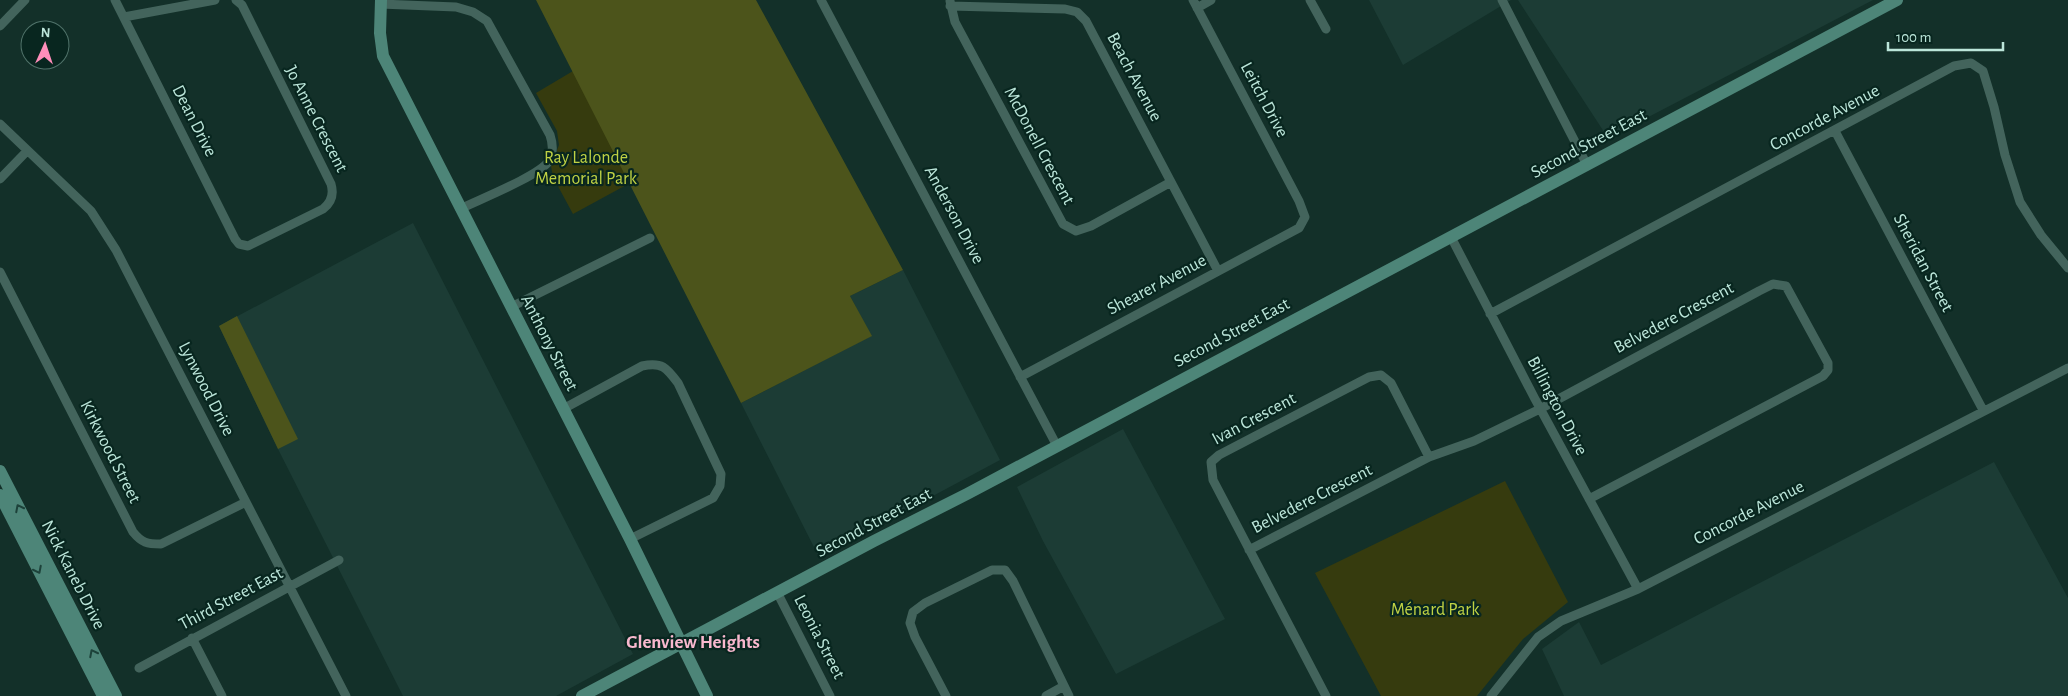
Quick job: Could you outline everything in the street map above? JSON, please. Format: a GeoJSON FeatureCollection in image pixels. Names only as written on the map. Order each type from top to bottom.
{"type":"FeatureCollection","features":[{"type":"Feature","properties":{"kind":"main road","name":"Second Street East"},"geometry":{"type":"LineString","coordinates":[[582,696],[778,594],[1897,0]]}},
{"type":"Feature","properties":{"kind":"main road","name":"Anthony Street"},"geometry":{"type":"LineString","coordinates":[[380,2],[382,56],[630,539],[707,696]]}},
{"type":"Feature","properties":{"kind":"main road","name":"Nick Kaneb Drive"},"geometry":{"type":"LineString","coordinates":[[0,471],[116,696]]}},
{"type":"Feature","properties":{"kind":"main road","name":"Nick Kaneb Drive"},"geometry":{"type":"LineString","coordinates":[[0,495],[102,696]]}},
{"type":"Feature","properties":{"kind":"street"},"geometry":{"type":"LineString","coordinates":[[0,26],[24,0]]}},
{"type":"Feature","properties":{"kind":"street","name":"Dean Drive"},"geometry":{"type":"LineString","coordinates":[[115,0],[234,238],[243,245],[252,245]]}},
{"type":"Feature","properties":{"kind":"street"},"geometry":{"type":"LineString","coordinates":[[124,17],[215,0]]}},
{"type":"Feature","properties":{"kind":"street","name":"Jo Anne Crescent"},"geometry":{"type":"LineString","coordinates":[[236,0],[242,5],[333,191],[331,199],[325,208],[252,245]]}},
{"type":"Feature","properties":{"kind":"street","name":"Anderson Drive"},"geometry":{"type":"LineString","coordinates":[[821,0],[1057,446]]}},
{"type":"Feature","properties":{"kind":"street"},"geometry":{"type":"LineString","coordinates":[[1195,4],[1211,0]]}},
{"type":"Feature","properties":{"kind":"street"},"geometry":{"type":"LineString","coordinates":[[1310,0],[1326,29]]}},
{"type":"Feature","properties":{"kind":"street"},"geometry":{"type":"LineString","coordinates":[[1502,0],[1587,164]]}},
{"type":"Feature","properties":{"kind":"street"},"geometry":{"type":"LineString","coordinates":[[380,2],[456,7],[473,12],[487,21],[550,134],[553,146],[548,161],[536,172],[460,208]]}},
{"type":"Feature","properties":{"kind":"street","name":"McDonell Crescent"},"geometry":{"type":"LineString","coordinates":[[950,3],[954,22],[1063,224],[1076,230],[1091,226],[1171,182]]}},
{"type":"Feature","properties":{"kind":"street","name":"Beach Avenue"},"geometry":{"type":"LineString","coordinates":[[950,3],[1065,9],[1077,12],[1086,21],[1218,271]]}},
{"type":"Feature","properties":{"kind":"street","name":"Leitch Drive"},"geometry":{"type":"LineString","coordinates":[[1195,4],[1299,201],[1304,217]]}},
{"type":"Feature","properties":{"kind":"street","name":"Concorde Avenue"},"geometry":{"type":"LineString","coordinates":[[1490,314],[1954,66],[1971,63],[1983,71],[1994,107],[2005,155],[2020,202],[2041,235],[2068,268]]}},
{"type":"Feature","properties":{"kind":"street","name":"Lynwood Drive"},"geometry":{"type":"LineString","coordinates":[[0,124],[91,211],[116,250],[346,696]]}},
{"type":"Feature","properties":{"kind":"street","name":"Sheridan Street"},"geometry":{"type":"LineString","coordinates":[[1835,131],[1983,410]]}},
{"type":"Feature","properties":{"kind":"street"},"geometry":{"type":"LineString","coordinates":[[0,178],[28,151]]}},
{"type":"Feature","properties":{"kind":"street","name":"Shearer Avenue"},"geometry":{"type":"LineString","coordinates":[[1020,377],[1299,228],[1304,217]]}},
{"type":"Feature","properties":{"kind":"street","name":"Billington Drive"},"geometry":{"type":"LineString","coordinates":[[1451,237],[1540,409],[1638,589]]}},
{"type":"Feature","properties":{"kind":"street"},"geometry":{"type":"LineString","coordinates":[[511,307],[650,238]]}},
{"type":"Feature","properties":{"kind":"street","name":"Kirkwood Street"},"geometry":{"type":"LineString","coordinates":[[0,272],[133,532],[141,541],[148,544],[161,544],[246,502]]}},
{"type":"Feature","properties":{"kind":"street","name":"Belvedere Crescent"},"geometry":{"type":"LineString","coordinates":[[1249,550],[1429,457],[1474,441],[1540,409],[1773,284],[1786,286],[1828,363],[1828,370],[1823,376],[1589,499]]}},
{"type":"Feature","properties":{"kind":"street"},"geometry":{"type":"LineString","coordinates":[[563,409],[642,366],[656,363],[668,370],[678,383],[721,474],[720,486],[713,498],[630,539]]}},
{"type":"Feature","properties":{"kind":"street","name":"Concorde Avenue"},"geometry":{"type":"LineString","coordinates":[[1491,696],[1538,636],[1560,621],[1638,589],[2068,368]]}},
{"type":"Feature","properties":{"kind":"street","name":"Ivan Crescent"},"geometry":{"type":"LineString","coordinates":[[1326,696],[1213,480],[1211,462],[1218,455],[1360,381],[1381,375],[1391,383],[1429,457]]}},
{"type":"Feature","properties":{"kind":"street","name":"Third Street East"},"geometry":{"type":"LineString","coordinates":[[139,668],[339,560]]}},
{"type":"Feature","properties":{"kind":"street"},"geometry":{"type":"LineString","coordinates":[[946,696],[915,637],[910,623],[913,612],[925,603],[992,570],[1005,570],[1013,581],[1069,696]]}},
{"type":"Feature","properties":{"kind":"street","name":"Leonia Street"},"geometry":{"type":"LineString","coordinates":[[778,594],[830,696]]}},
{"type":"Feature","properties":{"kind":"street"},"geometry":{"type":"LineString","coordinates":[[192,638],[222,696]]}},
{"type":"Feature","properties":{"kind":"street"},"geometry":{"type":"LineString","coordinates":[[1046,696],[1064,686]]}},
{"type":"Feature","properties":{"kind":"shaded area"},"geometry":{"type":"Polygon","coordinates":[[[1369,0],[1511,0],[1403,65],[1369,0]]]}},
{"type":"Feature","properties":{"kind":"shaded area"},"geometry":{"type":"Polygon","coordinates":[[[1518,0],[1873,0],[1608,138],[1518,0]]]}},
{"type":"Feature","properties":{"kind":"shaded area"},"geometry":{"type":"Polygon","coordinates":[[[413,223],[633,654],[556,696],[403,696],[278,449],[219,326],[413,223]]]}},
{"type":"Feature","properties":{"kind":"shaded area"},"geometry":{"type":"Polygon","coordinates":[[[903,270],[1000,460],[819,557],[741,403],[871,336],[850,296],[903,270]]]}},
{"type":"Feature","properties":{"kind":"shaded area"},"geometry":{"type":"Polygon","coordinates":[[[1123,429],[1225,619],[1116,674],[1043,541],[1017,487],[1123,429]]]}},
{"type":"Feature","properties":{"kind":"shaded area"},"geometry":{"type":"Polygon","coordinates":[[[1994,462],[2068,598],[2068,696],[1564,696],[1542,649],[1579,622],[1601,665],[1994,462]]]}},
{"type":"Feature","properties":{"kind":"green space"},"geometry":{"type":"Polygon","coordinates":[[[536,0],[756,0],[903,270],[850,296],[872,336],[741,403],[536,0]]]}},
{"type":"Feature","properties":{"kind":"green space","name":"Ray Lalonde Memorial Park"},"geometry":{"type":"Polygon","coordinates":[[[573,71],[630,183],[573,214],[553,177],[551,166],[559,145],[557,131],[536,93],[573,71]]]}},
{"type":"Feature","properties":{"kind":"green space"},"geometry":{"type":"Polygon","coordinates":[[[237,316],[298,439],[278,449],[219,326],[237,316]]]}},
{"type":"Feature","properties":{"kind":"green space","name":"Ménard Park"},"geometry":{"type":"Polygon","coordinates":[[[1505,481],[1568,602],[1523,639],[1477,696],[1381,696],[1315,573],[1505,481]]]}},
{"type":"Feature","properties":{"kind":"district","name":"Glenview Heights"},"geometry":{"type":"Point","coordinates":[693,642]}}]}
